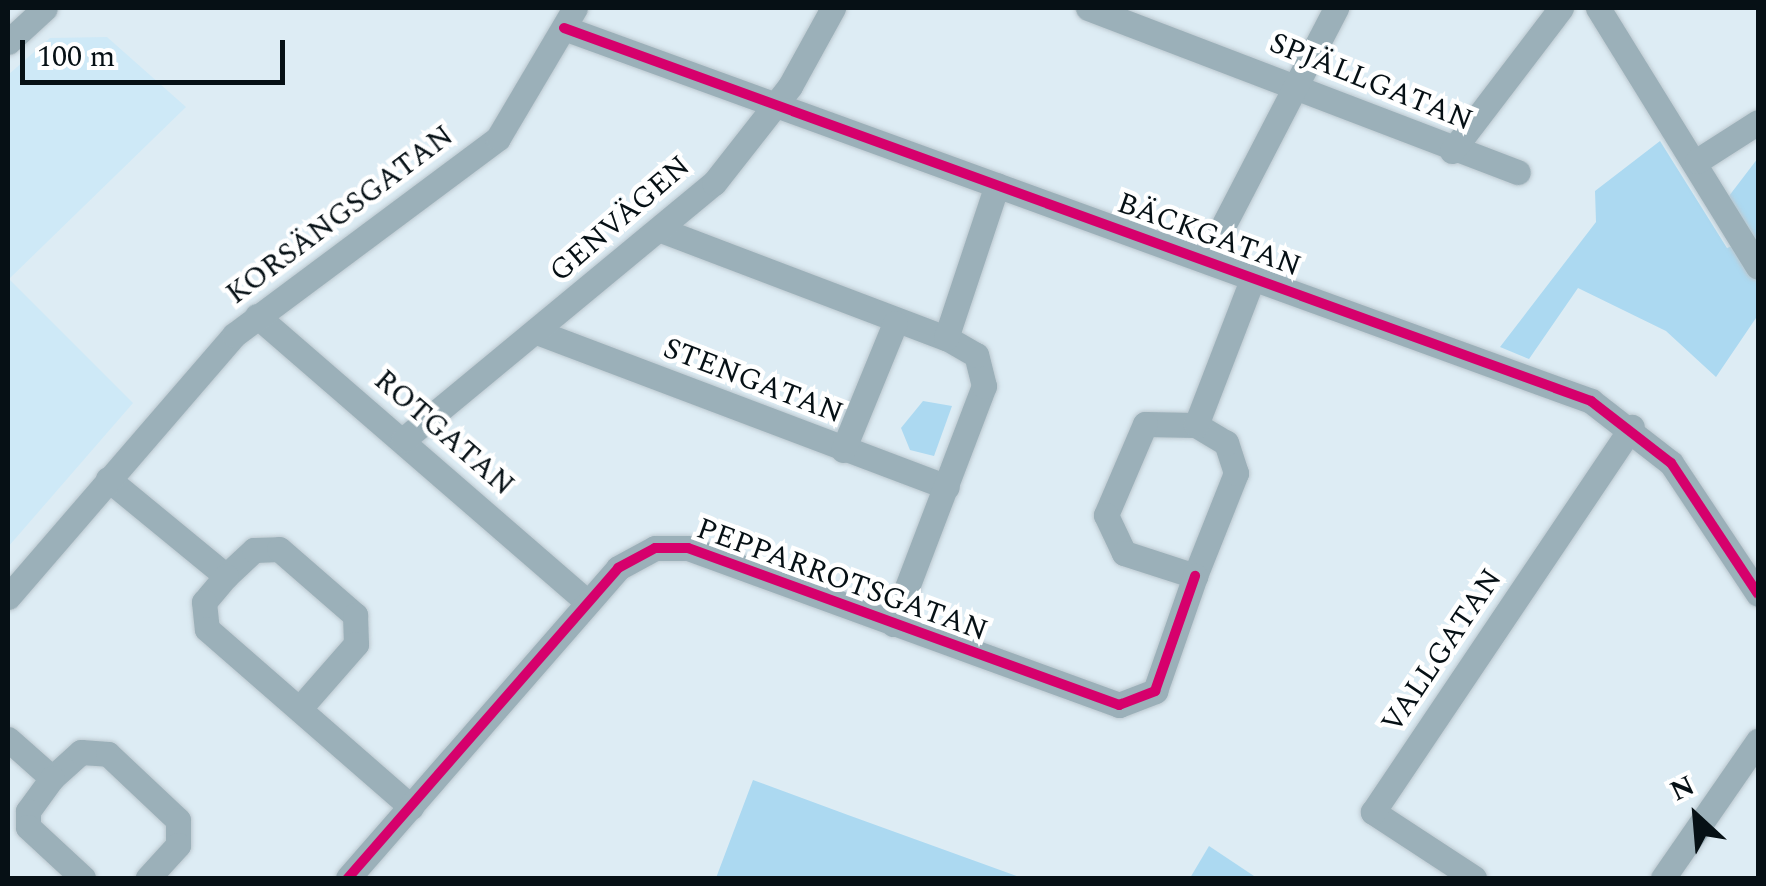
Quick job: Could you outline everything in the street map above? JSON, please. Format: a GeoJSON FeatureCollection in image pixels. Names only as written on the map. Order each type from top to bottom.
{"type":"FeatureCollection","features":[{"type":"Feature","properties":{"kind":"street"},"geometry":{"type":"LineString","coordinates":[[8,42],[46,8]]}},
{"type":"Feature","properties":{"kind":"street","name":"GENVÄGEN"},"geometry":{"type":"LineString","coordinates":[[404,440],[661,230],[777,106],[832,8]]}},
{"type":"Feature","properties":{"kind":"street","name":"SPJÄLLGATAN"},"geometry":{"type":"LineString","coordinates":[[1088,8],[1136,16],[1452,150],[1518,172]]}},
{"type":"Feature","properties":{"kind":"street"},"geometry":{"type":"LineString","coordinates":[[1206,259],[1291,84],[1336,8]]}},
{"type":"Feature","properties":{"kind":"street"},"geometry":{"type":"LineString","coordinates":[[1452,150],[1561,8]]}},
{"type":"Feature","properties":{"kind":"street"},"geometry":{"type":"LineString","coordinates":[[1598,8],[1697,161],[1758,267]]}},
{"type":"Feature","properties":{"kind":"street","name":"BÄCKGATAN"},"geometry":{"type":"LineString","coordinates":[[570,18],[777,106],[1591,401],[1632,427],[1693,492],[1758,594]]}},
{"type":"Feature","properties":{"kind":"street","name":"KORSÄNGSGATAN"},"geometry":{"type":"LineString","coordinates":[[8,597],[108,479],[257,316],[498,138],[570,18]]}},
{"type":"Feature","properties":{"kind":"street"},"geometry":{"type":"LineString","coordinates":[[1697,161],[1758,122]]}},
{"type":"Feature","properties":{"kind":"street"},"geometry":{"type":"LineString","coordinates":[[946,338],[998,185]]}},
{"type":"Feature","properties":{"kind":"street"},"geometry":{"type":"LineString","coordinates":[[661,230],[895,323],[946,338],[976,355],[985,375],[947,487],[892,624]]}},
{"type":"Feature","properties":{"kind":"street"},"geometry":{"type":"LineString","coordinates":[[1196,426],[1253,277]]}},
{"type":"Feature","properties":{"kind":"street","name":"ROTGATAN"},"geometry":{"type":"LineString","coordinates":[[257,316],[587,602]]}},
{"type":"Feature","properties":{"kind":"street"},"geometry":{"type":"LineString","coordinates":[[843,450],[895,323]]}},
{"type":"Feature","properties":{"kind":"street","name":"STENGATAN"},"geometry":{"type":"LineString","coordinates":[[538,332],[947,487]]}},
{"type":"Feature","properties":{"kind":"street"},"geometry":{"type":"LineString","coordinates":[[1146,424],[1196,426],[1226,443],[1236,473],[1195,576],[1124,552],[1106,515],[1146,424]]}},
{"type":"Feature","properties":{"kind":"street","name":"VALLGATAN"},"geometry":{"type":"LineString","coordinates":[[1474,878],[1374,812],[1632,427]]}},
{"type":"Feature","properties":{"kind":"street"},"geometry":{"type":"LineString","coordinates":[[108,479],[226,576]]}},
{"type":"Feature","properties":{"kind":"street","name":"PEPPARROTSGATAN"},"geometry":{"type":"LineString","coordinates":[[348,878],[587,602],[636,555],[688,548],[1119,705],[1155,691],[1195,576]]}},
{"type":"Feature","properties":{"kind":"street"},"geometry":{"type":"LineString","coordinates":[[299,709],[356,644],[354,616],[279,549],[254,550],[204,602],[206,629],[411,807]]}},
{"type":"Feature","properties":{"kind":"street"},"geometry":{"type":"LineString","coordinates":[[8,739],[52,778]]}},
{"type":"Feature","properties":{"kind":"street"},"geometry":{"type":"LineString","coordinates":[[1663,878],[1758,742]]}},
{"type":"Feature","properties":{"kind":"street"},"geometry":{"type":"LineString","coordinates":[[83,878],[28,827],[28,811],[52,778],[81,752],[100,750],[178,820],[178,845],[148,878]]}},
{"type":"Feature","properties":{"kind":"shaded area"},"geometry":{"type":"Polygon","coordinates":[[[107,37],[186,107],[9,279],[133,403],[8,547],[8,75],[50,38],[107,37]]]}},
{"type":"Feature","properties":{"kind":"shaded area"},"geometry":{"type":"Polygon","coordinates":[[[1660,141],[1727,248],[1735,245],[1758,281],[1758,315],[1716,377],[1666,331],[1578,288],[1529,359],[1500,347],[1596,222],[1595,191],[1660,141]]]}},
{"type":"Feature","properties":{"kind":"shaded area"},"geometry":{"type":"Polygon","coordinates":[[[1758,158],[1758,249],[1729,196],[1758,158]]]}},
{"type":"Feature","properties":{"kind":"shaded area"},"geometry":{"type":"Polygon","coordinates":[[[923,401],[952,406],[934,456],[910,450],[901,428],[923,401]]]}},
{"type":"Feature","properties":{"kind":"shaded area"},"geometry":{"type":"Polygon","coordinates":[[[753,780],[848,815],[1022,878],[716,878],[753,780]]]}},
{"type":"Feature","properties":{"kind":"shaded area"},"geometry":{"type":"Polygon","coordinates":[[[1209,846],[1257,878],[1190,878],[1209,846]]]}},
{"type":"Feature","properties":{"kind":"cycle path"},"geometry":{"type":"LineString","coordinates":[[564,28],[1591,401],[1671,463],[1758,594]]}},
{"type":"Feature","properties":{"kind":"cycle path"},"geometry":{"type":"LineString","coordinates":[[348,878],[618,568],[655,548],[688,548],[1119,705],[1155,691],[1195,576]]}}]}
